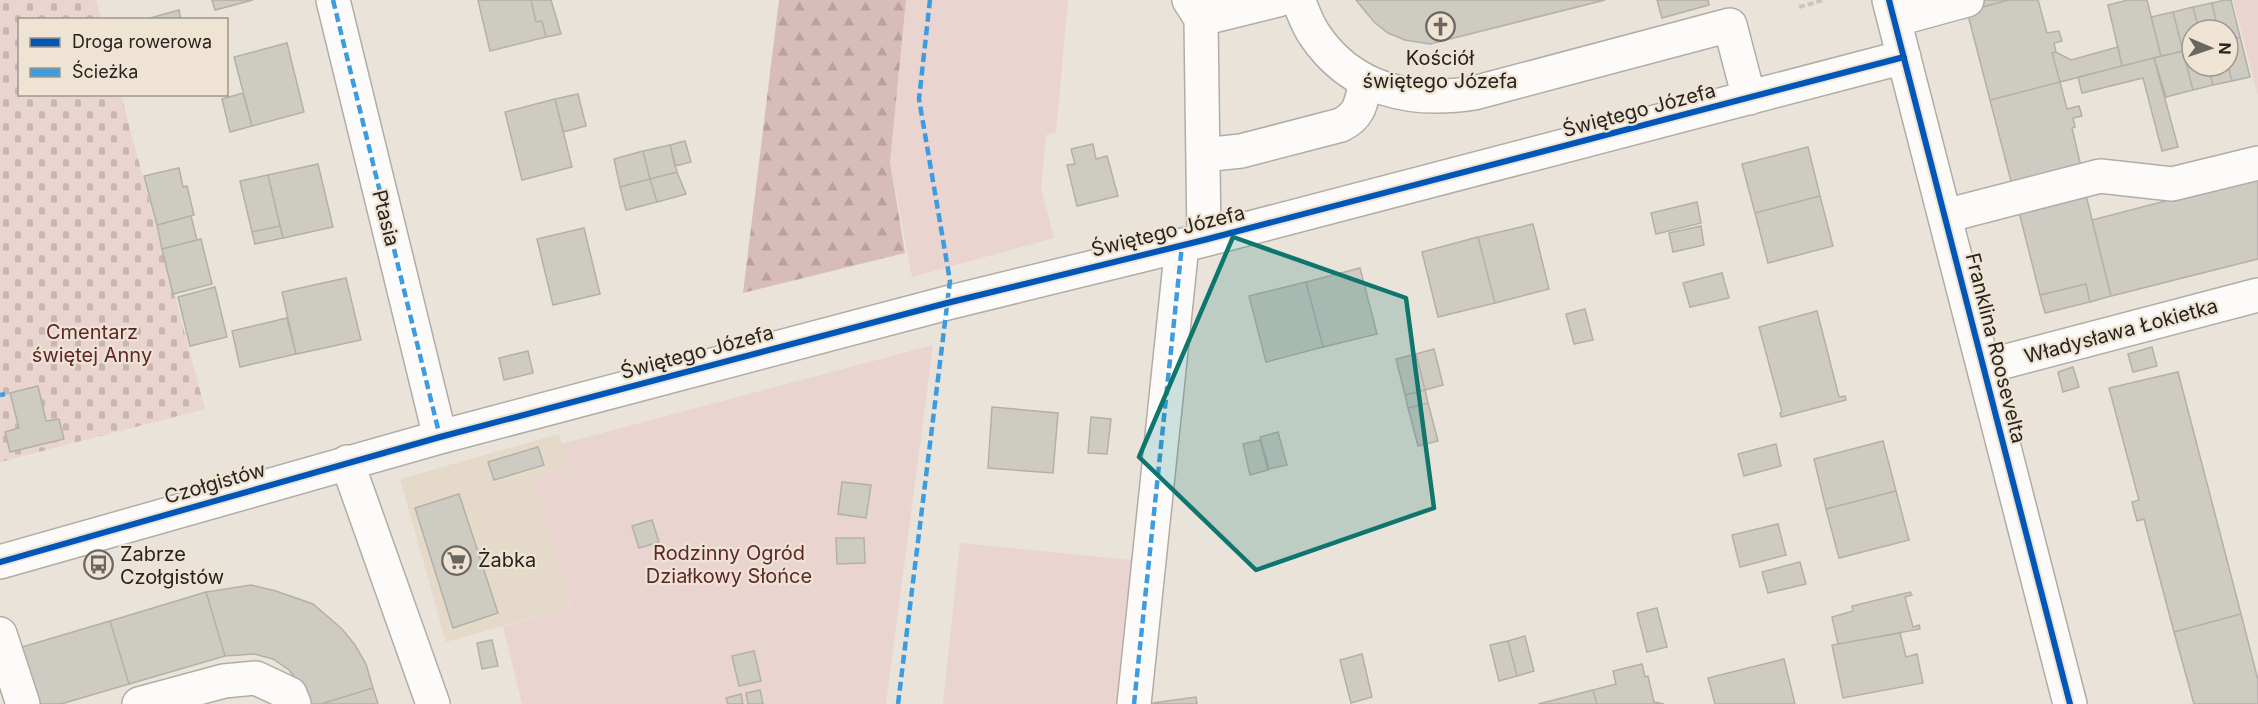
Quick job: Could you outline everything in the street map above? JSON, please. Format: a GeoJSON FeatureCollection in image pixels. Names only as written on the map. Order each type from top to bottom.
{"type":"FeatureCollection","features":[{"type":"Feature","properties":{"kind":"street","name":"Ptasia"},"geometry":{"type":"LineString","coordinates":[[333,0],[440,437]]}},
{"type":"Feature","properties":{"kind":"street"},"geometry":{"type":"LineString","coordinates":[[1134,704],[1203,155],[1195,10],[1278,0]]}},
{"type":"Feature","properties":{"kind":"street"},"geometry":{"type":"LineString","coordinates":[[1298,0],[1313,34],[1339,63],[1366,81],[1393,92],[1446,98],[1474,93],[1730,25],[1749,98]]}},
{"type":"Feature","properties":{"kind":"street"},"geometry":{"type":"LineString","coordinates":[[1892,10],[1967,0]]}},
{"type":"Feature","properties":{"kind":"street","name":"Franklina Roosevelta"},"geometry":{"type":"LineString","coordinates":[[1892,10],[2070,704]]}},
{"type":"Feature","properties":{"kind":"street","name":"Świętego Józefa"},"geometry":{"type":"LineString","coordinates":[[440,437],[947,303],[1193,243],[1904,57]]}},
{"type":"Feature","properties":{"kind":"street"},"geometry":{"type":"LineString","coordinates":[[1203,155],[1242,151],[1341,125],[1353,119],[1359,108],[1366,81]]}},
{"type":"Feature","properties":{"kind":"street"},"geometry":{"type":"LineString","coordinates":[[1945,216],[2100,176],[2172,184],[2258,163]]}},
{"type":"Feature","properties":{"kind":"street","name":"Władysława Łokietka"},"geometry":{"type":"LineString","coordinates":[[1984,367],[2258,295]]}},
{"type":"Feature","properties":{"kind":"street","name":"Czołgistów"},"geometry":{"type":"LineString","coordinates":[[0,562],[440,437]]}},
{"type":"Feature","properties":{"kind":"street"},"geometry":{"type":"LineString","coordinates":[[347,462],[434,704]]}},
{"type":"Feature","properties":{"kind":"street"},"geometry":{"type":"LineString","coordinates":[[0,634],[23,704]]}},
{"type":"Feature","properties":{"kind":"street"},"geometry":{"type":"LineString","coordinates":[[139,704],[224,681],[256,678],[290,694],[294,704]]}},
{"type":"Feature","properties":{"kind":"path"},"geometry":{"type":"LineString","coordinates":[[1799,7],[1824,0]]}},
{"type":"Feature","properties":{"kind":"highlighted area"},"geometry":{"type":"Polygon","coordinates":[[[1233,237],[1406,298],[1434,508],[1256,570],[1139,457],[1233,237]]]}},
{"type":"Feature","properties":{"kind":"shaded area"},"geometry":{"type":"Polygon","coordinates":[[[559,434],[568,468],[534,478],[571,607],[446,642],[400,479],[559,434]]]}},
{"type":"Feature","properties":{"kind":"green space","name":"Cmentarz świętej Anny"},"geometry":{"type":"Polygon","coordinates":[[[0,0],[96,0],[101,18],[18,18],[18,96],[121,96],[205,409],[0,462],[0,0]]]}},
{"type":"Feature","properties":{"kind":"green space"},"geometry":{"type":"Polygon","coordinates":[[[779,0],[906,0],[890,162],[905,253],[743,293],[779,0]]]}},
{"type":"Feature","properties":{"kind":"green space"},"geometry":{"type":"Polygon","coordinates":[[[906,0],[1068,0],[1056,133],[1046,135],[1041,188],[1054,238],[912,277],[890,162],[906,0]]]}},
{"type":"Feature","properties":{"kind":"green space"},"geometry":{"type":"Polygon","coordinates":[[[2233,0],[2258,0],[2258,96],[2240,27],[2240,18],[2238,18],[2233,0]]]}},
{"type":"Feature","properties":{"kind":"green space","name":"Rodzinny Ogród Działkowy Słońce"},"geometry":{"type":"Polygon","coordinates":[[[933,345],[886,704],[522,704],[503,627],[571,607],[534,478],[568,468],[561,444],[933,345]]]}},
{"type":"Feature","properties":{"kind":"green space"},"geometry":{"type":"Polygon","coordinates":[[[960,543],[1131,560],[1121,704],[943,704],[960,543]]]}},
{"type":"Feature","properties":{"kind":"building"},"geometry":{"type":"Polygon","coordinates":[[[212,0],[253,0],[215,10],[212,0]]]}},
{"type":"Feature","properties":{"kind":"building"},"geometry":{"type":"Polygon","coordinates":[[[478,0],[531,0],[536,22],[542,21],[546,37],[490,51],[478,0]]]}},
{"type":"Feature","properties":{"kind":"building"},"geometry":{"type":"Polygon","coordinates":[[[531,0],[551,0],[561,34],[546,37],[542,21],[536,22],[531,0]]]}},
{"type":"Feature","properties":{"kind":"building","name":"Kościół świętego Józefa"},"geometry":{"type":"Polygon","coordinates":[[[1356,0],[1605,0],[1430,44],[1405,40],[1388,33],[1374,22],[1356,0]]]}},
{"type":"Feature","properties":{"kind":"building"},"geometry":{"type":"Polygon","coordinates":[[[1657,0],[1708,0],[1709,5],[1662,18],[1657,0]]]}},
{"type":"Feature","properties":{"kind":"building"},"geometry":{"type":"Polygon","coordinates":[[[1965,0],[2009,0],[1967,11],[1965,0]]]}},
{"type":"Feature","properties":{"kind":"building"},"geometry":{"type":"Polygon","coordinates":[[[2009,0],[2038,0],[2047,33],[2059,31],[2062,41],[2054,43],[2056,52],[2052,53],[2060,82],[1990,100],[1967,11],[2009,0]]]}},
{"type":"Feature","properties":{"kind":"building"},"geometry":{"type":"Polygon","coordinates":[[[2128,0],[2147,0],[2161,56],[2122,66],[2108,5],[2128,0]]]}},
{"type":"Feature","properties":{"kind":"building"},"geometry":{"type":"Polygon","coordinates":[[[2231,0],[2235,18],[2215,18],[2212,3],[2231,0]]]}},
{"type":"Feature","properties":{"kind":"building"},"geometry":{"type":"Polygon","coordinates":[[[2212,3],[2215,18],[2196,18],[2193,7],[2212,3]]]}},
{"type":"Feature","properties":{"kind":"building"},"geometry":{"type":"Polygon","coordinates":[[[2193,7],[2196,18],[2180,18],[2180,39],[2173,12],[2193,7]]]}},
{"type":"Feature","properties":{"kind":"building"},"geometry":{"type":"Polygon","coordinates":[[[179,10],[181,18],[150,18],[179,10]]]}},
{"type":"Feature","properties":{"kind":"building"},"geometry":{"type":"Polygon","coordinates":[[[2173,12],[2180,39],[2180,52],[2161,56],[2151,17],[2173,12]]]}},
{"type":"Feature","properties":{"kind":"building"},"geometry":{"type":"Polygon","coordinates":[[[2240,37],[2250,77],[2232,81],[2231,78],[2240,78],[2240,37]]]}},
{"type":"Feature","properties":{"kind":"building"},"geometry":{"type":"Polygon","coordinates":[[[287,43],[304,112],[252,126],[234,57],[287,43]]]}},
{"type":"Feature","properties":{"kind":"building"},"geometry":{"type":"Polygon","coordinates":[[[2118,47],[2122,66],[2060,82],[2052,53],[2056,52],[2071,60],[2118,47]]]}},
{"type":"Feature","properties":{"kind":"building"},"geometry":{"type":"Polygon","coordinates":[[[2180,52],[2180,78],[2190,78],[2193,90],[2166,97],[2154,58],[2180,52]]]}},
{"type":"Feature","properties":{"kind":"building"},"geometry":{"type":"Polygon","coordinates":[[[2154,58],[2178,147],[2162,151],[2143,78],[2082,93],[2078,77],[2154,58]]]}},
{"type":"Feature","properties":{"kind":"building"},"geometry":{"type":"Polygon","coordinates":[[[2190,78],[2211,78],[2213,85],[2193,90],[2190,78]]]}},
{"type":"Feature","properties":{"kind":"building"},"geometry":{"type":"Polygon","coordinates":[[[2211,78],[2231,78],[2232,81],[2213,85],[2211,78]]]}},
{"type":"Feature","properties":{"kind":"building"},"geometry":{"type":"Polygon","coordinates":[[[2060,82],[2067,109],[2079,106],[2082,116],[2073,118],[2075,127],[2072,128],[2082,171],[2013,189],[1990,100],[2060,82]]]}},
{"type":"Feature","properties":{"kind":"building"},"geometry":{"type":"Polygon","coordinates":[[[243,93],[252,126],[230,132],[222,99],[243,93]]]}},
{"type":"Feature","properties":{"kind":"building"},"geometry":{"type":"Polygon","coordinates":[[[578,94],[586,126],[563,132],[555,99],[578,94]]]}},
{"type":"Feature","properties":{"kind":"building"},"geometry":{"type":"Polygon","coordinates":[[[555,99],[572,167],[522,180],[505,112],[555,99]]]}},
{"type":"Feature","properties":{"kind":"building"},"geometry":{"type":"Polygon","coordinates":[[[685,141],[691,162],[675,166],[670,145],[685,141]]]}},
{"type":"Feature","properties":{"kind":"building"},"geometry":{"type":"Polygon","coordinates":[[[1093,144],[1096,159],[1107,156],[1118,196],[1077,206],[1067,165],[1075,164],[1071,149],[1093,144]]]}},
{"type":"Feature","properties":{"kind":"building"},"geometry":{"type":"Polygon","coordinates":[[[670,145],[677,172],[650,179],[643,151],[670,145]]]}},
{"type":"Feature","properties":{"kind":"building"},"geometry":{"type":"Polygon","coordinates":[[[1808,147],[1820,196],[1755,213],[1742,164],[1808,147]]]}},
{"type":"Feature","properties":{"kind":"building"},"geometry":{"type":"Polygon","coordinates":[[[643,151],[650,179],[620,187],[614,159],[643,151]]]}},
{"type":"Feature","properties":{"kind":"building"},"geometry":{"type":"Polygon","coordinates":[[[318,164],[333,227],[283,238],[268,175],[318,164]]]}},
{"type":"Feature","properties":{"kind":"building"},"geometry":{"type":"Polygon","coordinates":[[[179,168],[183,187],[187,186],[194,215],[157,225],[144,176],[179,168]]]}},
{"type":"Feature","properties":{"kind":"building"},"geometry":{"type":"Polygon","coordinates":[[[677,172],[686,194],[657,202],[650,179],[677,172]]]}},
{"type":"Feature","properties":{"kind":"building"},"geometry":{"type":"Polygon","coordinates":[[[268,175],[280,226],[252,232],[240,181],[268,175]]]}},
{"type":"Feature","properties":{"kind":"building"},"geometry":{"type":"Polygon","coordinates":[[[2258,177],[2258,259],[2111,296],[2092,220],[2258,177]]]}},
{"type":"Feature","properties":{"kind":"building"},"geometry":{"type":"Polygon","coordinates":[[[650,179],[657,202],[626,210],[620,187],[650,179]]]}},
{"type":"Feature","properties":{"kind":"building"},"geometry":{"type":"Polygon","coordinates":[[[2085,191],[2111,296],[2090,302],[2086,284],[2040,295],[2018,208],[2085,191]]]}},
{"type":"Feature","properties":{"kind":"building"},"geometry":{"type":"Polygon","coordinates":[[[1820,196],[1833,246],[1768,263],[1755,213],[1820,196]]]}},
{"type":"Feature","properties":{"kind":"building"},"geometry":{"type":"Polygon","coordinates":[[[1697,202],[1701,223],[1656,234],[1651,213],[1697,202]]]}},
{"type":"Feature","properties":{"kind":"building"},"geometry":{"type":"Polygon","coordinates":[[[191,216],[197,240],[162,249],[157,225],[191,216]]]}},
{"type":"Feature","properties":{"kind":"building"},"geometry":{"type":"Polygon","coordinates":[[[1533,224],[1549,289],[1495,303],[1478,237],[1533,224]]]}},
{"type":"Feature","properties":{"kind":"building"},"geometry":{"type":"Polygon","coordinates":[[[280,226],[283,238],[255,244],[252,232],[280,226]]]}},
{"type":"Feature","properties":{"kind":"building"},"geometry":{"type":"Polygon","coordinates":[[[1701,226],[1704,245],[1673,252],[1669,233],[1701,226]]]}},
{"type":"Feature","properties":{"kind":"building"},"geometry":{"type":"Polygon","coordinates":[[[584,228],[600,294],[553,305],[537,239],[584,228]]]}},
{"type":"Feature","properties":{"kind":"building"},"geometry":{"type":"Polygon","coordinates":[[[1478,237],[1495,303],[1438,317],[1422,252],[1478,237]]]}},
{"type":"Feature","properties":{"kind":"building"},"geometry":{"type":"Polygon","coordinates":[[[201,239],[212,284],[173,294],[162,249],[201,239]]]}},
{"type":"Feature","properties":{"kind":"building"},"geometry":{"type":"Polygon","coordinates":[[[1360,268],[1377,334],[1323,347],[1306,282],[1360,268]]]}},
{"type":"Feature","properties":{"kind":"building"},"geometry":{"type":"Polygon","coordinates":[[[1722,273],[1729,298],[1690,307],[1683,283],[1722,273]]]}},
{"type":"Feature","properties":{"kind":"building"},"geometry":{"type":"Polygon","coordinates":[[[346,278],[361,340],[296,354],[282,292],[346,278]]]}},
{"type":"Feature","properties":{"kind":"building"},"geometry":{"type":"Polygon","coordinates":[[[1306,282],[1323,347],[1266,362],[1249,296],[1306,282]]]}},
{"type":"Feature","properties":{"kind":"building"},"geometry":{"type":"Polygon","coordinates":[[[2086,284],[2090,302],[2045,313],[2040,295],[2086,284]]]}},
{"type":"Feature","properties":{"kind":"building"},"geometry":{"type":"Polygon","coordinates":[[[215,287],[227,337],[190,346],[178,297],[215,287]]]}},
{"type":"Feature","properties":{"kind":"building"},"geometry":{"type":"Polygon","coordinates":[[[1585,309],[1593,340],[1574,344],[1566,314],[1585,309]]]}},
{"type":"Feature","properties":{"kind":"building"},"geometry":{"type":"Polygon","coordinates":[[[1817,311],[1839,397],[1845,396],[1846,400],[1781,417],[1782,412],[1759,327],[1817,311]]]}},
{"type":"Feature","properties":{"kind":"building"},"geometry":{"type":"Polygon","coordinates":[[[287,318],[296,354],[240,367],[232,331],[287,318]]]}},
{"type":"Feature","properties":{"kind":"building"},"geometry":{"type":"Polygon","coordinates":[[[2152,347],[2157,366],[2133,372],[2128,354],[2152,347]]]}},
{"type":"Feature","properties":{"kind":"building"},"geometry":{"type":"Polygon","coordinates":[[[1434,349],[1443,385],[1425,390],[1416,354],[1434,349]]]}},
{"type":"Feature","properties":{"kind":"building"},"geometry":{"type":"Polygon","coordinates":[[[528,351],[533,373],[504,380],[499,358],[528,351]]]}},
{"type":"Feature","properties":{"kind":"building"},"geometry":{"type":"Polygon","coordinates":[[[1416,354],[1425,390],[1405,395],[1396,359],[1416,354]]]}},
{"type":"Feature","properties":{"kind":"building"},"geometry":{"type":"Polygon","coordinates":[[[2073,367],[2079,387],[2063,392],[2058,372],[2073,367]]]}},
{"type":"Feature","properties":{"kind":"building"},"geometry":{"type":"Polygon","coordinates":[[[2178,372],[2241,614],[2174,632],[2144,519],[2137,521],[2134,510],[2132,502],[2139,500],[2109,388],[2178,372]]]}},
{"type":"Feature","properties":{"kind":"building"},"geometry":{"type":"Polygon","coordinates":[[[38,386],[46,421],[59,419],[64,439],[10,452],[5,432],[19,428],[10,393],[38,386]]]}},
{"type":"Feature","properties":{"kind":"building"},"geometry":{"type":"Polygon","coordinates":[[[1425,390],[1428,403],[1408,408],[1405,395],[1425,390]]]}},
{"type":"Feature","properties":{"kind":"building"},"geometry":{"type":"Polygon","coordinates":[[[1428,403],[1438,441],[1418,446],[1408,408],[1428,403]]]}},
{"type":"Feature","properties":{"kind":"building"},"geometry":{"type":"Polygon","coordinates":[[[992,407],[1058,413],[1053,473],[988,468],[992,407]]]}},
{"type":"Feature","properties":{"kind":"building"},"geometry":{"type":"Polygon","coordinates":[[[1091,417],[1111,419],[1107,454],[1088,453],[1091,417]]]}},
{"type":"Feature","properties":{"kind":"building"},"geometry":{"type":"Polygon","coordinates":[[[1278,432],[1287,465],[1269,469],[1260,437],[1278,432]]]}},
{"type":"Feature","properties":{"kind":"building"},"geometry":{"type":"Polygon","coordinates":[[[1260,440],[1268,470],[1250,475],[1243,444],[1260,440]]]}},
{"type":"Feature","properties":{"kind":"building"},"geometry":{"type":"Polygon","coordinates":[[[1883,441],[1896,491],[1826,509],[1814,459],[1883,441]]]}},
{"type":"Feature","properties":{"kind":"building"},"geometry":{"type":"Polygon","coordinates":[[[1776,444],[1781,466],[1744,476],[1738,454],[1776,444]]]}},
{"type":"Feature","properties":{"kind":"building"},"geometry":{"type":"Polygon","coordinates":[[[538,447],[544,465],[494,480],[488,462],[538,447]]]}},
{"type":"Feature","properties":{"kind":"building"},"geometry":{"type":"Polygon","coordinates":[[[842,482],[871,485],[866,518],[838,514],[842,482]]]}},
{"type":"Feature","properties":{"kind":"building"},"geometry":{"type":"Polygon","coordinates":[[[1896,491],[1909,540],[1839,558],[1826,509],[1896,491]]]}},
{"type":"Feature","properties":{"kind":"building"},"geometry":{"type":"Polygon","coordinates":[[[459,494],[498,613],[453,628],[415,508],[459,494]]]}},
{"type":"Feature","properties":{"kind":"building"},"geometry":{"type":"Polygon","coordinates":[[[652,520],[659,542],[639,548],[632,526],[652,520]]]}},
{"type":"Feature","properties":{"kind":"building"},"geometry":{"type":"Polygon","coordinates":[[[1778,524],[1786,555],[1740,567],[1732,535],[1778,524]]]}},
{"type":"Feature","properties":{"kind":"building"},"geometry":{"type":"Polygon","coordinates":[[[836,538],[864,538],[865,563],[837,564],[836,538]]]}},
{"type":"Feature","properties":{"kind":"building"},"geometry":{"type":"Polygon","coordinates":[[[1800,562],[1806,584],[1768,593],[1762,572],[1800,562]]]}},
{"type":"Feature","properties":{"kind":"building"},"geometry":{"type":"Polygon","coordinates":[[[251,585],[313,604],[342,629],[355,645],[366,664],[373,688],[321,704],[309,704],[301,685],[289,670],[273,659],[254,654],[225,656],[206,592],[251,585]]]}},
{"type":"Feature","properties":{"kind":"building"},"geometry":{"type":"Polygon","coordinates":[[[206,592],[225,656],[129,684],[110,621],[206,592]]]}},
{"type":"Feature","properties":{"kind":"building"},"geometry":{"type":"Polygon","coordinates":[[[1910,592],[1912,595],[1905,597],[1913,627],[1919,625],[1920,629],[1838,644],[1832,617],[1853,611],[1852,606],[1910,592]]]}},
{"type":"Feature","properties":{"kind":"building"},"geometry":{"type":"Polygon","coordinates":[[[1657,608],[1667,647],[1647,652],[1637,613],[1657,608]]]}},
{"type":"Feature","properties":{"kind":"building"},"geometry":{"type":"Polygon","coordinates":[[[2241,614],[2258,680],[2258,704],[2194,704],[2174,632],[2241,614]]]}},
{"type":"Feature","properties":{"kind":"building"},"geometry":{"type":"Polygon","coordinates":[[[110,621],[129,684],[61,704],[28,704],[12,650],[110,621]]]}},
{"type":"Feature","properties":{"kind":"building"},"geometry":{"type":"Polygon","coordinates":[[[1900,633],[1906,657],[1917,654],[1923,683],[1843,698],[1832,645],[1900,633]]]}},
{"type":"Feature","properties":{"kind":"building"},"geometry":{"type":"Polygon","coordinates":[[[1525,636],[1534,671],[1517,676],[1508,641],[1525,636]]]}},
{"type":"Feature","properties":{"kind":"building"},"geometry":{"type":"Polygon","coordinates":[[[492,640],[498,666],[482,669],[477,643],[492,640]]]}},
{"type":"Feature","properties":{"kind":"building"},"geometry":{"type":"Polygon","coordinates":[[[1508,641],[1517,676],[1499,681],[1490,645],[1508,641]]]}},
{"type":"Feature","properties":{"kind":"building"},"geometry":{"type":"Polygon","coordinates":[[[754,651],[761,681],[739,686],[732,656],[754,651]]]}},
{"type":"Feature","properties":{"kind":"building"},"geometry":{"type":"Polygon","coordinates":[[[1362,654],[1372,697],[1351,703],[1340,660],[1362,654]]]}},
{"type":"Feature","properties":{"kind":"building"},"geometry":{"type":"Polygon","coordinates":[[[1784,659],[1795,704],[1715,704],[1708,678],[1784,659]]]}},
{"type":"Feature","properties":{"kind":"building"},"geometry":{"type":"Polygon","coordinates":[[[1642,664],[1645,677],[1648,676],[1654,702],[1664,704],[1597,704],[1593,690],[1616,684],[1613,671],[1642,664]]]}},
{"type":"Feature","properties":{"kind":"building"},"geometry":{"type":"Polygon","coordinates":[[[373,688],[378,704],[321,704],[373,688]]]}},
{"type":"Feature","properties":{"kind":"building"},"geometry":{"type":"Polygon","coordinates":[[[760,690],[763,704],[748,704],[746,693],[760,690]]]}},
{"type":"Feature","properties":{"kind":"building"},"geometry":{"type":"Polygon","coordinates":[[[1593,690],[1597,704],[1538,704],[1558,699],[1593,690]]]}},
{"type":"Feature","properties":{"kind":"building"},"geometry":{"type":"Polygon","coordinates":[[[741,694],[743,704],[728,704],[726,698],[741,694]]]}},
{"type":"Feature","properties":{"kind":"building"},"geometry":{"type":"Polygon","coordinates":[[[1196,697],[1197,704],[1153,704],[1153,703],[1196,697]]]}},
{"type":"Feature","properties":{"kind":"marked path"},"geometry":{"type":"LineString","coordinates":[[333,0],[440,437]]}},
{"type":"Feature","properties":{"kind":"marked path"},"geometry":{"type":"LineString","coordinates":[[898,704],[950,281],[919,99],[930,0]]}},
{"type":"Feature","properties":{"kind":"marked path"},"geometry":{"type":"LineString","coordinates":[[1134,704],[1182,245]]}},
{"type":"Feature","properties":{"kind":"marked path"},"geometry":{"type":"LineString","coordinates":[[0,395],[5,394]]}},
{"type":"Feature","properties":{"kind":"cycle path"},"geometry":{"type":"LineString","coordinates":[[1889,0],[2070,704]]}},
{"type":"Feature","properties":{"kind":"cycle path"},"geometry":{"type":"LineString","coordinates":[[0,562],[440,437],[947,303],[1204,240],[1904,57]]}},
{"type":"Feature","properties":{"kind":"place","name":"Kościół świętego Józefa"},"geometry":{"type":"Point","coordinates":[1440,27]}},
{"type":"Feature","properties":{"kind":"place","name":"Żabka"},"geometry":{"type":"Point","coordinates":[457,560]}},
{"type":"Feature","properties":{"kind":"place","name":"Zabrze Czołgistów"},"geometry":{"type":"Point","coordinates":[99,565]}}]}
